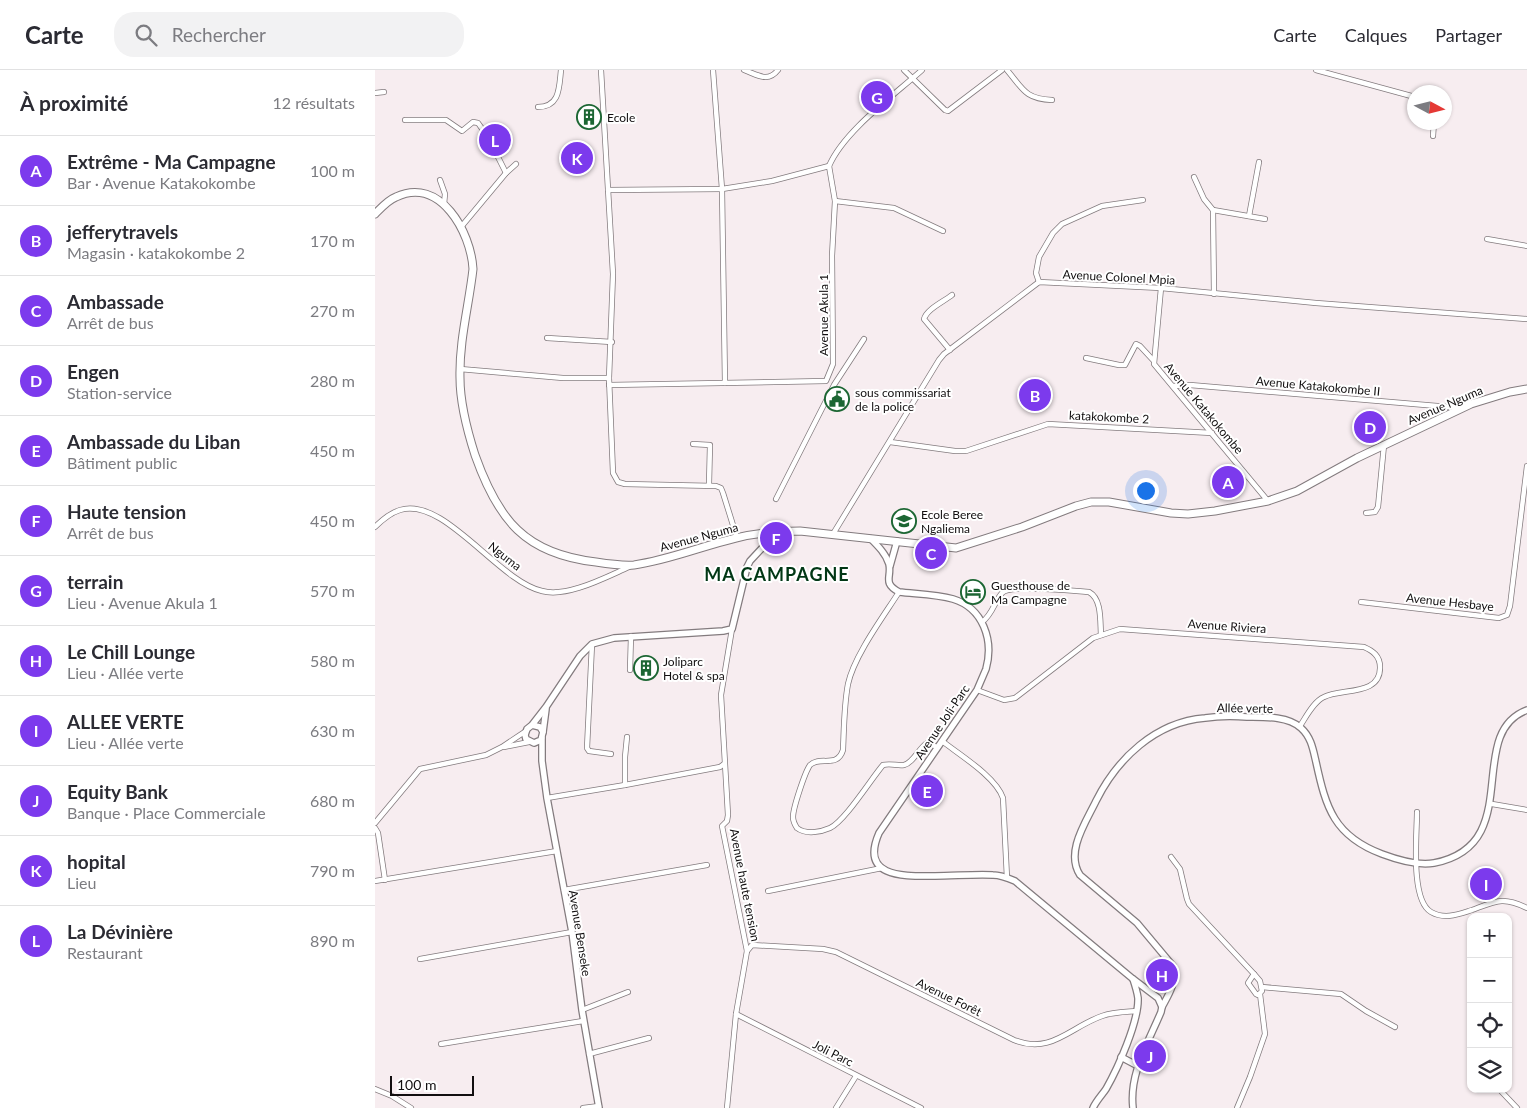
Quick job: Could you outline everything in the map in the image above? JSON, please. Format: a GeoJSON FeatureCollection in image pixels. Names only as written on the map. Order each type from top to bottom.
{"type":"FeatureCollection","features":[{"type":"Feature","properties":{"kind":"main road","name":"Avenue Nguma"},"geometry":{"type":"LineString","coordinates":[[375,214],[394,197],[405,193],[414,193],[430,196],[444,204],[452,212],[461,227],[472,257],[473,269],[460,369],[461,399],[465,424],[486,483],[495,502],[519,532],[530,540],[565,557],[580,560],[633,565],[664,559],[737,538],[777,532],[800,531],[950,548],[961,547],[1091,502],[1109,502],[1171,513],[1188,514],[1215,511],[1268,501],[1297,490],[1357,458],[1461,408],[1499,395],[1527,389]]}},
{"type":"Feature","properties":{"kind":"street"},"geometry":{"type":"LineString","coordinates":[[538,107],[548,106],[552,103],[559,91],[561,70]]}},
{"type":"Feature","properties":{"kind":"street"},"geometry":{"type":"LineString","coordinates":[[601,70],[613,274],[612,342],[609,378],[613,473],[618,482],[625,484],[709,484],[721,488],[737,538]]}},
{"type":"Feature","properties":{"kind":"street"},"geometry":{"type":"LineString","coordinates":[[713,70],[721,189],[725,383]]}},
{"type":"Feature","properties":{"kind":"street"},"geometry":{"type":"LineString","coordinates":[[744,70],[767,78],[772,77],[778,70]]}},
{"type":"Feature","properties":{"kind":"street"},"geometry":{"type":"LineString","coordinates":[[903,70],[948,111],[1002,70]]}},
{"type":"Feature","properties":{"kind":"street"},"geometry":{"type":"LineString","coordinates":[[608,190],[721,189],[773,181],[829,166],[839,148],[858,127],[922,70]]}},
{"type":"Feature","properties":{"kind":"street"},"geometry":{"type":"LineString","coordinates":[[1007,70],[1031,96],[1039,100],[1052,100]]}},
{"type":"Feature","properties":{"kind":"street"},"geometry":{"type":"LineString","coordinates":[[1316,70],[1407,95]]}},
{"type":"Feature","properties":{"kind":"street"},"geometry":{"type":"LineString","coordinates":[[375,93],[384,92]]}},
{"type":"Feature","properties":{"kind":"street"},"geometry":{"type":"LineString","coordinates":[[405,120],[446,120],[462,130],[465,130],[473,122],[478,123],[488,137],[506,173]]}},
{"type":"Feature","properties":{"kind":"street"},"geometry":{"type":"LineString","coordinates":[[1433,136],[1434,130]]}},
{"type":"Feature","properties":{"kind":"street"},"geometry":{"type":"LineString","coordinates":[[1249,216],[1259,162]]}},
{"type":"Feature","properties":{"kind":"street"},"geometry":{"type":"LineString","coordinates":[[461,227],[515,164]]}},
{"type":"Feature","properties":{"kind":"street","name":"Avenue Akula 1"},"geometry":{"type":"LineString","coordinates":[[826,381],[833,364],[832,256],[835,201],[829,166]]}},
{"type":"Feature","properties":{"kind":"street"},"geometry":{"type":"LineString","coordinates":[[1193,176],[1204,199],[1213,210],[1214,294]]}},
{"type":"Feature","properties":{"kind":"street"},"geometry":{"type":"LineString","coordinates":[[439,180],[445,194],[444,204]]}},
{"type":"Feature","properties":{"kind":"street"},"geometry":{"type":"LineString","coordinates":[[833,534],[931,372],[944,354],[1039,282],[1036,273],[1039,257],[1053,233],[1062,224],[1102,206],[1143,200]]}},
{"type":"Feature","properties":{"kind":"street"},"geometry":{"type":"LineString","coordinates":[[835,201],[894,208],[943,231]]}},
{"type":"Feature","properties":{"kind":"street"},"geometry":{"type":"LineString","coordinates":[[1213,210],[1265,219]]}},
{"type":"Feature","properties":{"kind":"street"},"geometry":{"type":"LineString","coordinates":[[1487,239],[1527,246]]}},
{"type":"Feature","properties":{"kind":"street","name":"Avenue Colonel Mpia"},"geometry":{"type":"LineString","coordinates":[[1039,282],[1161,288],[1316,304],[1527,318]]}},
{"type":"Feature","properties":{"kind":"street","name":"Avenue Katakokombe"},"geometry":{"type":"LineString","coordinates":[[1161,288],[1153,360],[1155,366],[1268,501]]}},
{"type":"Feature","properties":{"kind":"street"},"geometry":{"type":"LineString","coordinates":[[950,350],[924,319],[924,316],[952,295]]}},
{"type":"Feature","properties":{"kind":"street"},"geometry":{"type":"LineString","coordinates":[[547,338],[612,342]]}},
{"type":"Feature","properties":{"kind":"street"},"geometry":{"type":"LineString","coordinates":[[776,499],[834,385],[864,339]]}},
{"type":"Feature","properties":{"kind":"street"},"geometry":{"type":"LineString","coordinates":[[1086,358],[1125,365],[1136,344],[1153,360]]}},
{"type":"Feature","properties":{"kind":"street"},"geometry":{"type":"LineString","coordinates":[[460,369],[563,378],[609,378]]}},
{"type":"Feature","properties":{"kind":"street"},"geometry":{"type":"LineString","coordinates":[[609,385],[826,381],[834,385]]}},
{"type":"Feature","properties":{"kind":"street","name":"Avenue Katakokombe II"},"geometry":{"type":"LineString","coordinates":[[1173,386],[1190,385],[1461,408]]}},
{"type":"Feature","properties":{"kind":"street","name":"katakokombe 2"},"geometry":{"type":"LineString","coordinates":[[890,442],[966,451],[1048,424],[1212,433]]}},
{"type":"Feature","properties":{"kind":"street"},"geometry":{"type":"LineString","coordinates":[[693,444],[709,445],[709,484]]}},
{"type":"Feature","properties":{"kind":"street"},"geometry":{"type":"LineString","coordinates":[[1366,513],[1375,512],[1378,507],[1384,445]]}},
{"type":"Feature","properties":{"kind":"street","name":"Avenue Hesbaye"},"geometry":{"type":"LineString","coordinates":[[1361,602],[1499,618],[1507,615],[1513,588],[1527,466]]}},
{"type":"Feature","properties":{"kind":"street","name":"Nguma"},"geometry":{"type":"LineString","coordinates":[[375,527],[385,518],[401,510],[417,509],[430,512],[445,521],[514,577],[527,586],[543,592],[555,592],[594,582],[633,565]]}},
{"type":"Feature","properties":{"kind":"street"},"geometry":{"type":"LineString","coordinates":[[375,822],[420,769],[478,757],[502,747],[526,731],[546,707],[580,656],[592,644],[607,639],[631,636],[732,629],[750,560],[777,532]]}},
{"type":"Feature","properties":{"kind":"street"},"geometry":{"type":"LineString","coordinates":[[870,539],[884,553],[890,566]]}},
{"type":"Feature","properties":{"kind":"street"},"geometry":{"type":"LineString","coordinates":[[897,541],[890,566],[889,582],[899,592],[953,599],[969,608],[982,622],[991,613],[1002,593],[1009,589],[1028,588],[1089,592],[1098,603],[1101,634]]}},
{"type":"Feature","properties":{"kind":"street"},"geometry":{"type":"LineString","coordinates":[[899,592],[860,655],[851,676],[845,707],[843,750],[841,756],[835,760],[816,762],[809,766],[795,802],[793,818],[797,828],[810,833],[830,828],[842,819],[883,765],[904,765],[927,743],[937,747]]}},
{"type":"Feature","properties":{"kind":"street","name":"Avenue Joli-Parc"},"geometry":{"type":"LineString","coordinates":[[882,868],[877,860],[875,851],[879,833],[977,690],[986,668],[988,641],[982,622]]}},
{"type":"Feature","properties":{"kind":"street","name":"Avenue Riviera"},"geometry":{"type":"LineString","coordinates":[[977,690],[1004,700],[1015,698],[1093,638],[1120,628],[1364,647],[1377,656],[1380,672],[1374,683],[1363,689],[1325,696],[1316,703],[1300,726]]}},
{"type":"Feature","properties":{"kind":"street","name":"Avenue haute tension"},"geometry":{"type":"LineString","coordinates":[[732,629],[721,695],[728,815],[727,821],[722,826],[747,951]]}},
{"type":"Feature","properties":{"kind":"street"},"geometry":{"type":"LineString","coordinates":[[630,670],[631,636]]}},
{"type":"Feature","properties":{"kind":"street"},"geometry":{"type":"LineString","coordinates":[[592,644],[587,748],[594,753],[611,754]]}},
{"type":"Feature","properties":{"kind":"street"},"geometry":{"type":"LineString","coordinates":[[542,761],[546,707]]}},
{"type":"Feature","properties":{"kind":"street"},"geometry":{"type":"LineString","coordinates":[[1300,726],[1309,736],[1321,789],[1330,810],[1340,826],[1354,840],[1369,849],[1393,858],[1417,863],[1432,863],[1458,855],[1469,848],[1485,828],[1492,804],[1497,745],[1501,734],[1510,720],[1515,715],[1527,710]]}},
{"type":"Feature","properties":{"kind":"street","name":"Allée verte"},"geometry":{"type":"LineString","coordinates":[[1162,1007],[1174,982],[1173,966],[1137,923],[1085,880],[1075,866],[1076,847],[1089,816],[1104,786],[1116,768],[1141,743],[1169,727],[1204,718],[1233,716],[1275,718],[1300,726]]}},
{"type":"Feature","properties":{"kind":"street"},"geometry":{"type":"LineString","coordinates":[[532,725],[540,727],[543,735]]}},
{"type":"Feature","properties":{"kind":"street"},"geometry":{"type":"LineString","coordinates":[[526,731],[525,735],[542,761]]}},
{"type":"Feature","properties":{"kind":"street"},"geometry":{"type":"LineString","coordinates":[[502,747],[539,742],[543,735]]}},
{"type":"Feature","properties":{"kind":"street"},"geometry":{"type":"LineString","coordinates":[[625,785],[627,737]]}},
{"type":"Feature","properties":{"kind":"street"},"geometry":{"type":"LineString","coordinates":[[942,741],[992,780],[1001,791],[1003,798],[1007,878]]}},
{"type":"Feature","properties":{"kind":"street","name":"Avenue Benseke"},"geometry":{"type":"LineString","coordinates":[[542,761],[563,890],[572,932],[583,1020],[599,1107]]}},
{"type":"Feature","properties":{"kind":"street"},"geometry":{"type":"LineString","coordinates":[[547,798],[720,767],[725,761]]}},
{"type":"Feature","properties":{"kind":"street"},"geometry":{"type":"LineString","coordinates":[[1492,804],[1527,810]]}},
{"type":"Feature","properties":{"kind":"street"},"geometry":{"type":"LineString","coordinates":[[1417,812],[1417,863],[1421,896],[1426,908],[1435,914],[1444,916],[1457,915],[1501,900],[1510,900],[1527,908]]}},
{"type":"Feature","properties":{"kind":"street"},"geometry":{"type":"LineString","coordinates":[[375,828],[378,834],[385,880]]}},
{"type":"Feature","properties":{"kind":"street"},"geometry":{"type":"LineString","coordinates":[[375,882],[557,851]]}},
{"type":"Feature","properties":{"kind":"street"},"geometry":{"type":"LineString","coordinates":[[1171,857],[1180,870],[1189,904],[1254,974],[1262,987],[1260,994],[1265,1034],[1237,1108]]}},
{"type":"Feature","properties":{"kind":"street"},"geometry":{"type":"LineString","coordinates":[[563,890],[707,865]]}},
{"type":"Feature","properties":{"kind":"street"},"geometry":{"type":"LineString","coordinates":[[768,891],[882,868],[894,874],[907,876],[991,875],[1007,878],[1023,887],[1158,998],[1162,1007],[1161,1012],[1138,1066],[1133,1089],[1133,1108]]}},
{"type":"Feature","properties":{"kind":"street"},"geometry":{"type":"LineString","coordinates":[[420,959],[572,932]]}},
{"type":"Feature","properties":{"kind":"street","name":"Avenue Forêt"},"geometry":{"type":"LineString","coordinates":[[747,951],[754,944],[813,948],[836,952],[1005,1036],[1026,1044],[1039,1045],[1057,1040],[1103,1016],[1137,1011]]}},
{"type":"Feature","properties":{"kind":"street"},"geometry":{"type":"LineString","coordinates":[[727,1108],[736,1014],[747,951]]}},
{"type":"Feature","properties":{"kind":"street"},"geometry":{"type":"LineString","coordinates":[[1254,974],[1248,983],[1256,994],[1260,994]]}},
{"type":"Feature","properties":{"kind":"street"},"geometry":{"type":"LineString","coordinates":[[1092,1107],[1107,1088],[1121,1057],[1137,1011],[1138,996],[1133,979]]}},
{"type":"Feature","properties":{"kind":"street"},"geometry":{"type":"LineString","coordinates":[[1262,987],[1341,994],[1395,1027]]}},
{"type":"Feature","properties":{"kind":"street"},"geometry":{"type":"LineString","coordinates":[[582,1010],[628,992]]}},
{"type":"Feature","properties":{"kind":"street","name":"Joli Parc"},"geometry":{"type":"LineString","coordinates":[[736,1014],[921,1108]]}},
{"type":"Feature","properties":{"kind":"street"},"geometry":{"type":"LineString","coordinates":[[441,1044],[583,1020]]}},
{"type":"Feature","properties":{"kind":"street"},"geometry":{"type":"LineString","coordinates":[[589,1054],[649,1038]]}},
{"type":"Feature","properties":{"kind":"street"},"geometry":{"type":"LineString","coordinates":[[1121,1057],[1138,1066]]}},
{"type":"Feature","properties":{"kind":"street"},"geometry":{"type":"LineString","coordinates":[[836,1108],[856,1076]]}},
{"type":"Feature","properties":{"kind":"street"},"geometry":{"type":"LineString","coordinates":[[375,1089],[392,1096],[411,1108]]}},
{"type":"Feature","properties":{"kind":"street"},"geometry":{"type":"LineString","coordinates":[[1503,1093],[1517,1108]]}},
{"type":"Feature","properties":{"kind":"street"},"geometry":{"type":"LineString","coordinates":[[583,1108],[599,1107]]}},
{"type":"Feature","properties":{"kind":"place","name":"terrain"},"geometry":{"type":"Point","coordinates":[877,97]}},
{"type":"Feature","properties":{"kind":"place","name":"Ecole"},"geometry":{"type":"Point","coordinates":[589,117]}},
{"type":"Feature","properties":{"kind":"place","name":"La Dévinière"},"geometry":{"type":"Point","coordinates":[495,140]}},
{"type":"Feature","properties":{"kind":"place","name":"hopital"},"geometry":{"type":"Point","coordinates":[577,158]}},
{"type":"Feature","properties":{"kind":"place","name":"jefferytravels"},"geometry":{"type":"Point","coordinates":[1035,395]}},
{"type":"Feature","properties":{"kind":"place","name":"sous commissariat de la police"},"geometry":{"type":"Point","coordinates":[837,399]}},
{"type":"Feature","properties":{"kind":"place","name":"Engen"},"geometry":{"type":"Point","coordinates":[1370,427]}},
{"type":"Feature","properties":{"kind":"place","name":"Extrême - Ma Campagne"},"geometry":{"type":"Point","coordinates":[1228,482]}},
{"type":"Feature","properties":{"kind":"place","name":"Ecole Beree Ngaliema"},"geometry":{"type":"Point","coordinates":[904,521]}},
{"type":"Feature","properties":{"kind":"place","name":"Haute tension"},"geometry":{"type":"Point","coordinates":[776,538]}},
{"type":"Feature","properties":{"kind":"place","name":"Ambassade"},"geometry":{"type":"Point","coordinates":[931,553]}},
{"type":"Feature","properties":{"kind":"place","name":"Guesthouse de Ma Campagne"},"geometry":{"type":"Point","coordinates":[973,592]}},
{"type":"Feature","properties":{"kind":"place","name":"Joliparc Hotel & spa"},"geometry":{"type":"Point","coordinates":[646,668]}},
{"type":"Feature","properties":{"kind":"place","name":"Ambassade du Liban"},"geometry":{"type":"Point","coordinates":[927,791]}},
{"type":"Feature","properties":{"kind":"place","name":"ALLEE VERTE"},"geometry":{"type":"Point","coordinates":[1486,884]}},
{"type":"Feature","properties":{"kind":"place","name":"Le Chill Lounge"},"geometry":{"type":"Point","coordinates":[1162,975]}},
{"type":"Feature","properties":{"kind":"place","name":"Equity Bank"},"geometry":{"type":"Point","coordinates":[1150,1056]}},
{"type":"Feature","properties":{"kind":"district","name":"MA CAMPAGNE"},"geometry":{"type":"Point","coordinates":[777,574]}}]}
